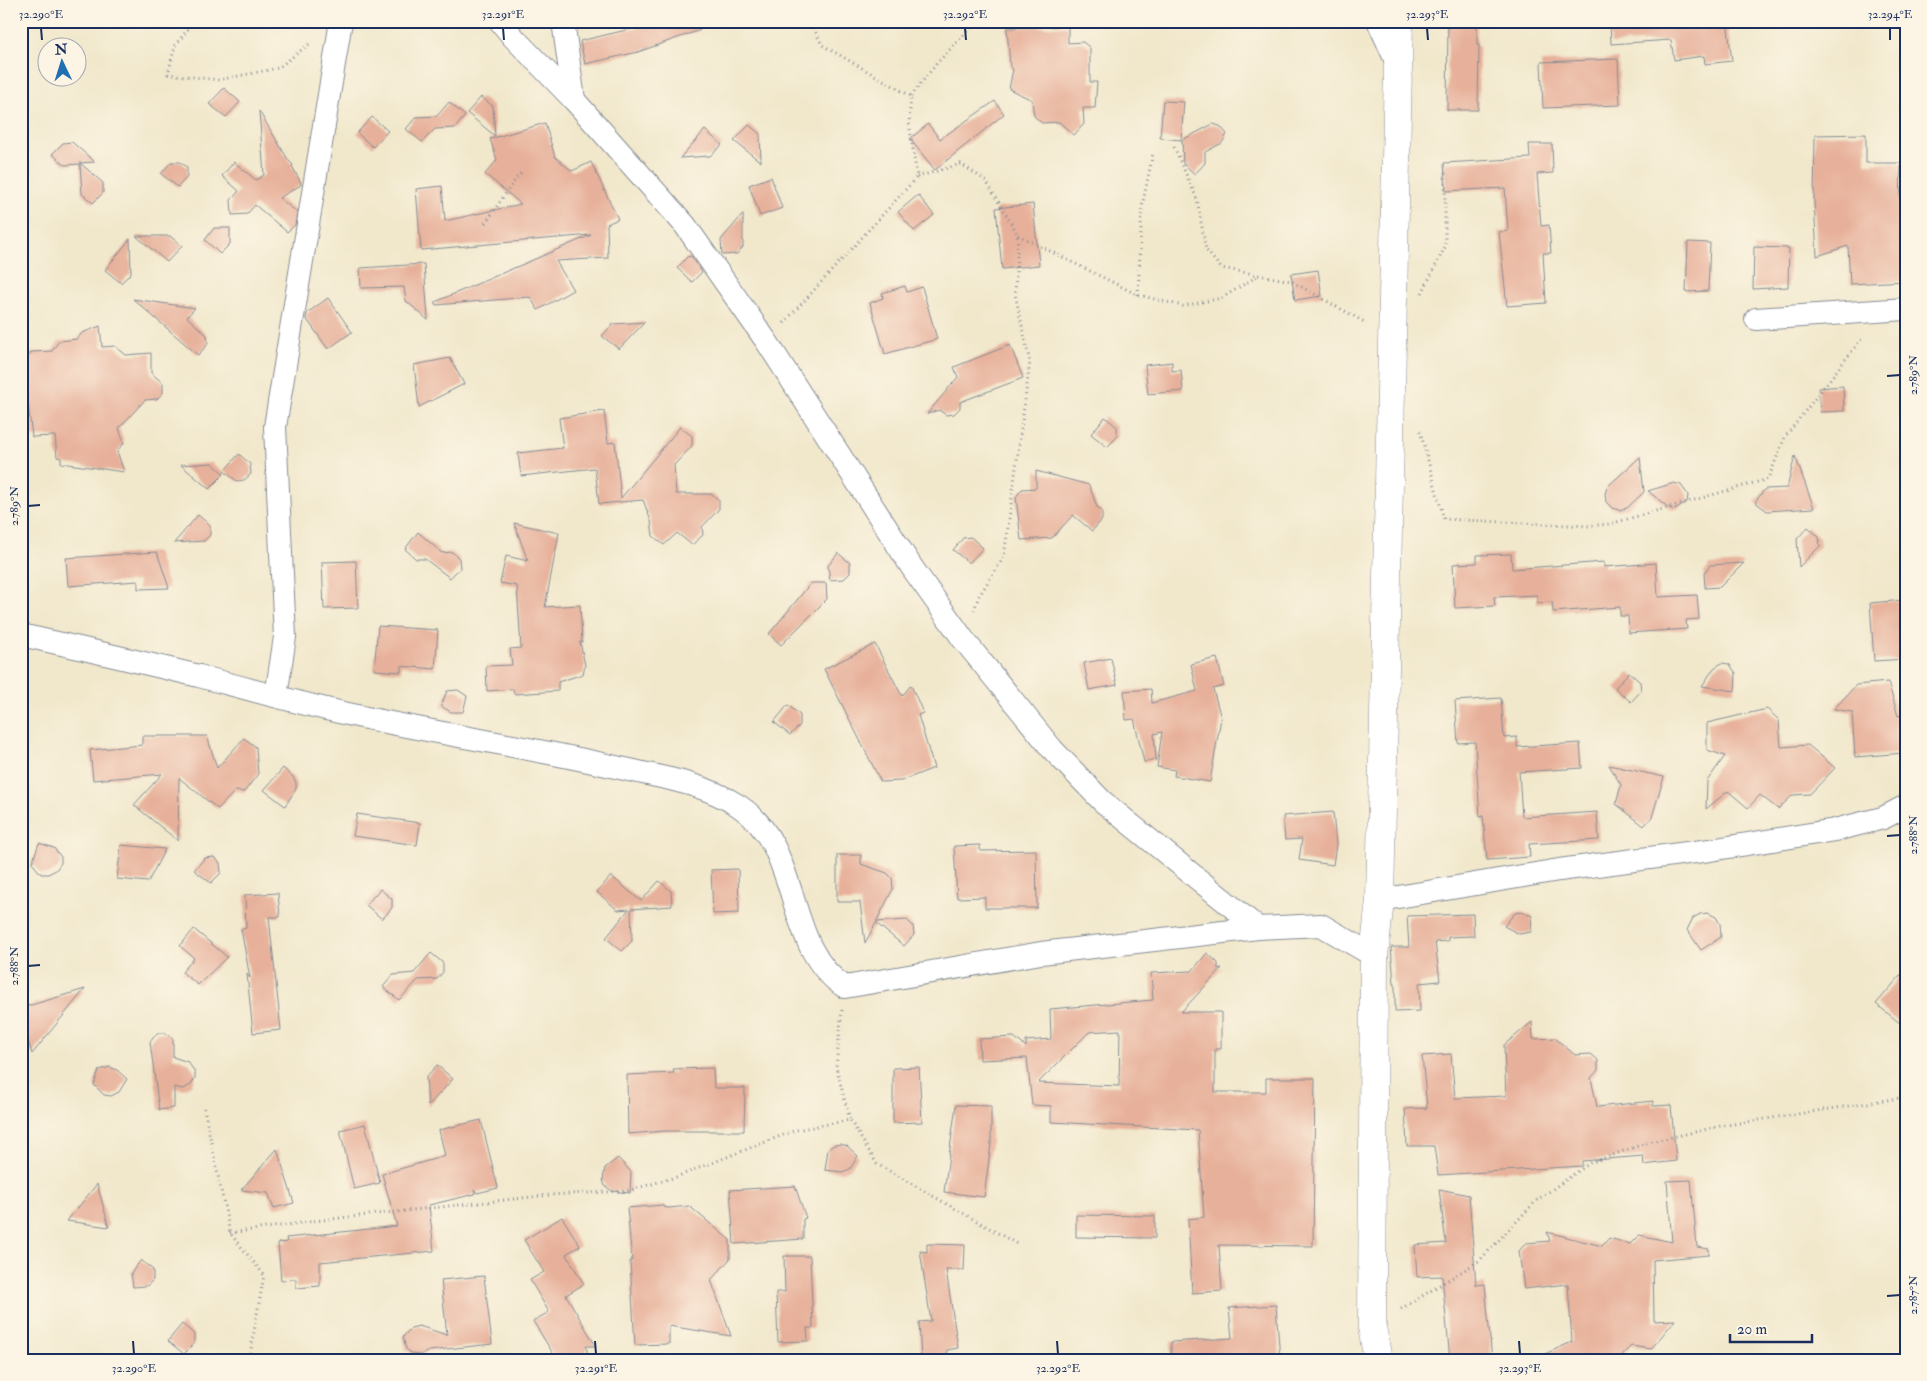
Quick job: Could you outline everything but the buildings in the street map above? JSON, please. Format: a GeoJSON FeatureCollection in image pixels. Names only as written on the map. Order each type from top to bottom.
{"type":"FeatureCollection","features":[{"type":"Feature","properties":{"kind":"street"},"geometry":{"type":"LineString","coordinates":[[276,696],[285,637],[275,428],[341,21]]}},
{"type":"Feature","properties":{"kind":"street"},"geometry":{"type":"LineString","coordinates":[[500,21],[512,37],[574,100],[685,225],[767,342],[913,568],[963,639],[1052,749],[1102,801],[1258,928]]}},
{"type":"Feature","properties":{"kind":"street"},"geometry":{"type":"LineString","coordinates":[[563,21],[574,100]]}},
{"type":"Feature","properties":{"kind":"street"},"geometry":{"type":"LineString","coordinates":[[1378,21],[1399,67]]}},
{"type":"Feature","properties":{"kind":"street"},"geometry":{"type":"LineString","coordinates":[[1378,1360],[1372,1327],[1374,956],[1380,900],[1399,21]]}},
{"type":"Feature","properties":{"kind":"street"},"geometry":{"type":"LineString","coordinates":[[1756,319],[1906,309]]}},
{"type":"Feature","properties":{"kind":"street"},"geometry":{"type":"LineString","coordinates":[[21,635],[356,716],[534,748],[683,782],[716,794],[739,806],[761,825],[783,865],[809,942],[820,966],[830,978],[845,987],[1041,953],[1258,928],[1321,925],[1374,956]]}},
{"type":"Feature","properties":{"kind":"street"},"geometry":{"type":"LineString","coordinates":[[1380,900],[1559,870],[1710,850],[1835,830],[1883,818],[1906,806]]}},
{"type":"Feature","properties":{"kind":"path"},"geometry":{"type":"LineString","coordinates":[[194,21],[175,46],[168,74],[219,80],[278,68],[314,40]]}},
{"type":"Feature","properties":{"kind":"path"},"geometry":{"type":"LineString","coordinates":[[810,21],[822,45],[911,96]]}},
{"type":"Feature","properties":{"kind":"path"},"geometry":{"type":"LineString","coordinates":[[917,177],[909,122],[911,96],[937,63],[972,26],[973,21]]}},
{"type":"Feature","properties":{"kind":"path"},"geometry":{"type":"LineString","coordinates":[[1174,147],[1197,199],[1206,250],[1220,268],[1291,281],[1392,337]]}},
{"type":"Feature","properties":{"kind":"path"},"geometry":{"type":"LineString","coordinates":[[1138,295],[1142,207],[1153,153]]}},
{"type":"Feature","properties":{"kind":"path"},"geometry":{"type":"LineString","coordinates":[[767,342],[917,177],[961,164],[986,181],[1018,235],[1138,295],[1183,306],[1222,298],[1259,276]]}},
{"type":"Feature","properties":{"kind":"path"},"geometry":{"type":"LineString","coordinates":[[1422,300],[1424,291],[1445,247],[1445,169]]}},
{"type":"Feature","properties":{"kind":"path"},"geometry":{"type":"LineString","coordinates":[[485,223],[508,187],[521,173]]}},
{"type":"Feature","properties":{"kind":"path"},"geometry":{"type":"LineString","coordinates":[[963,639],[979,596],[1004,557],[1030,362],[1015,294],[1018,235]]}},
{"type":"Feature","properties":{"kind":"path"},"geometry":{"type":"LineString","coordinates":[[1420,430],[1444,520],[1587,526],[1610,524],[1768,479],[1785,437],[1884,310]]}},
{"type":"Feature","properties":{"kind":"path"},"geometry":{"type":"LineString","coordinates":[[845,987],[836,1067],[850,1120],[877,1164],[1017,1244]]}},
{"type":"Feature","properties":{"kind":"path"},"geometry":{"type":"LineString","coordinates":[[1372,1327],[1480,1261],[1537,1200],[1590,1163],[1646,1143],[1721,1126],[1906,1096]]}},
{"type":"Feature","properties":{"kind":"path"},"geometry":{"type":"LineString","coordinates":[[204,1108],[230,1233],[264,1275],[249,1360]]}},
{"type":"Feature","properties":{"kind":"path"},"geometry":{"type":"LineString","coordinates":[[230,1233],[322,1220],[531,1197],[627,1191],[676,1177],[796,1130],[850,1120]]}}]}
